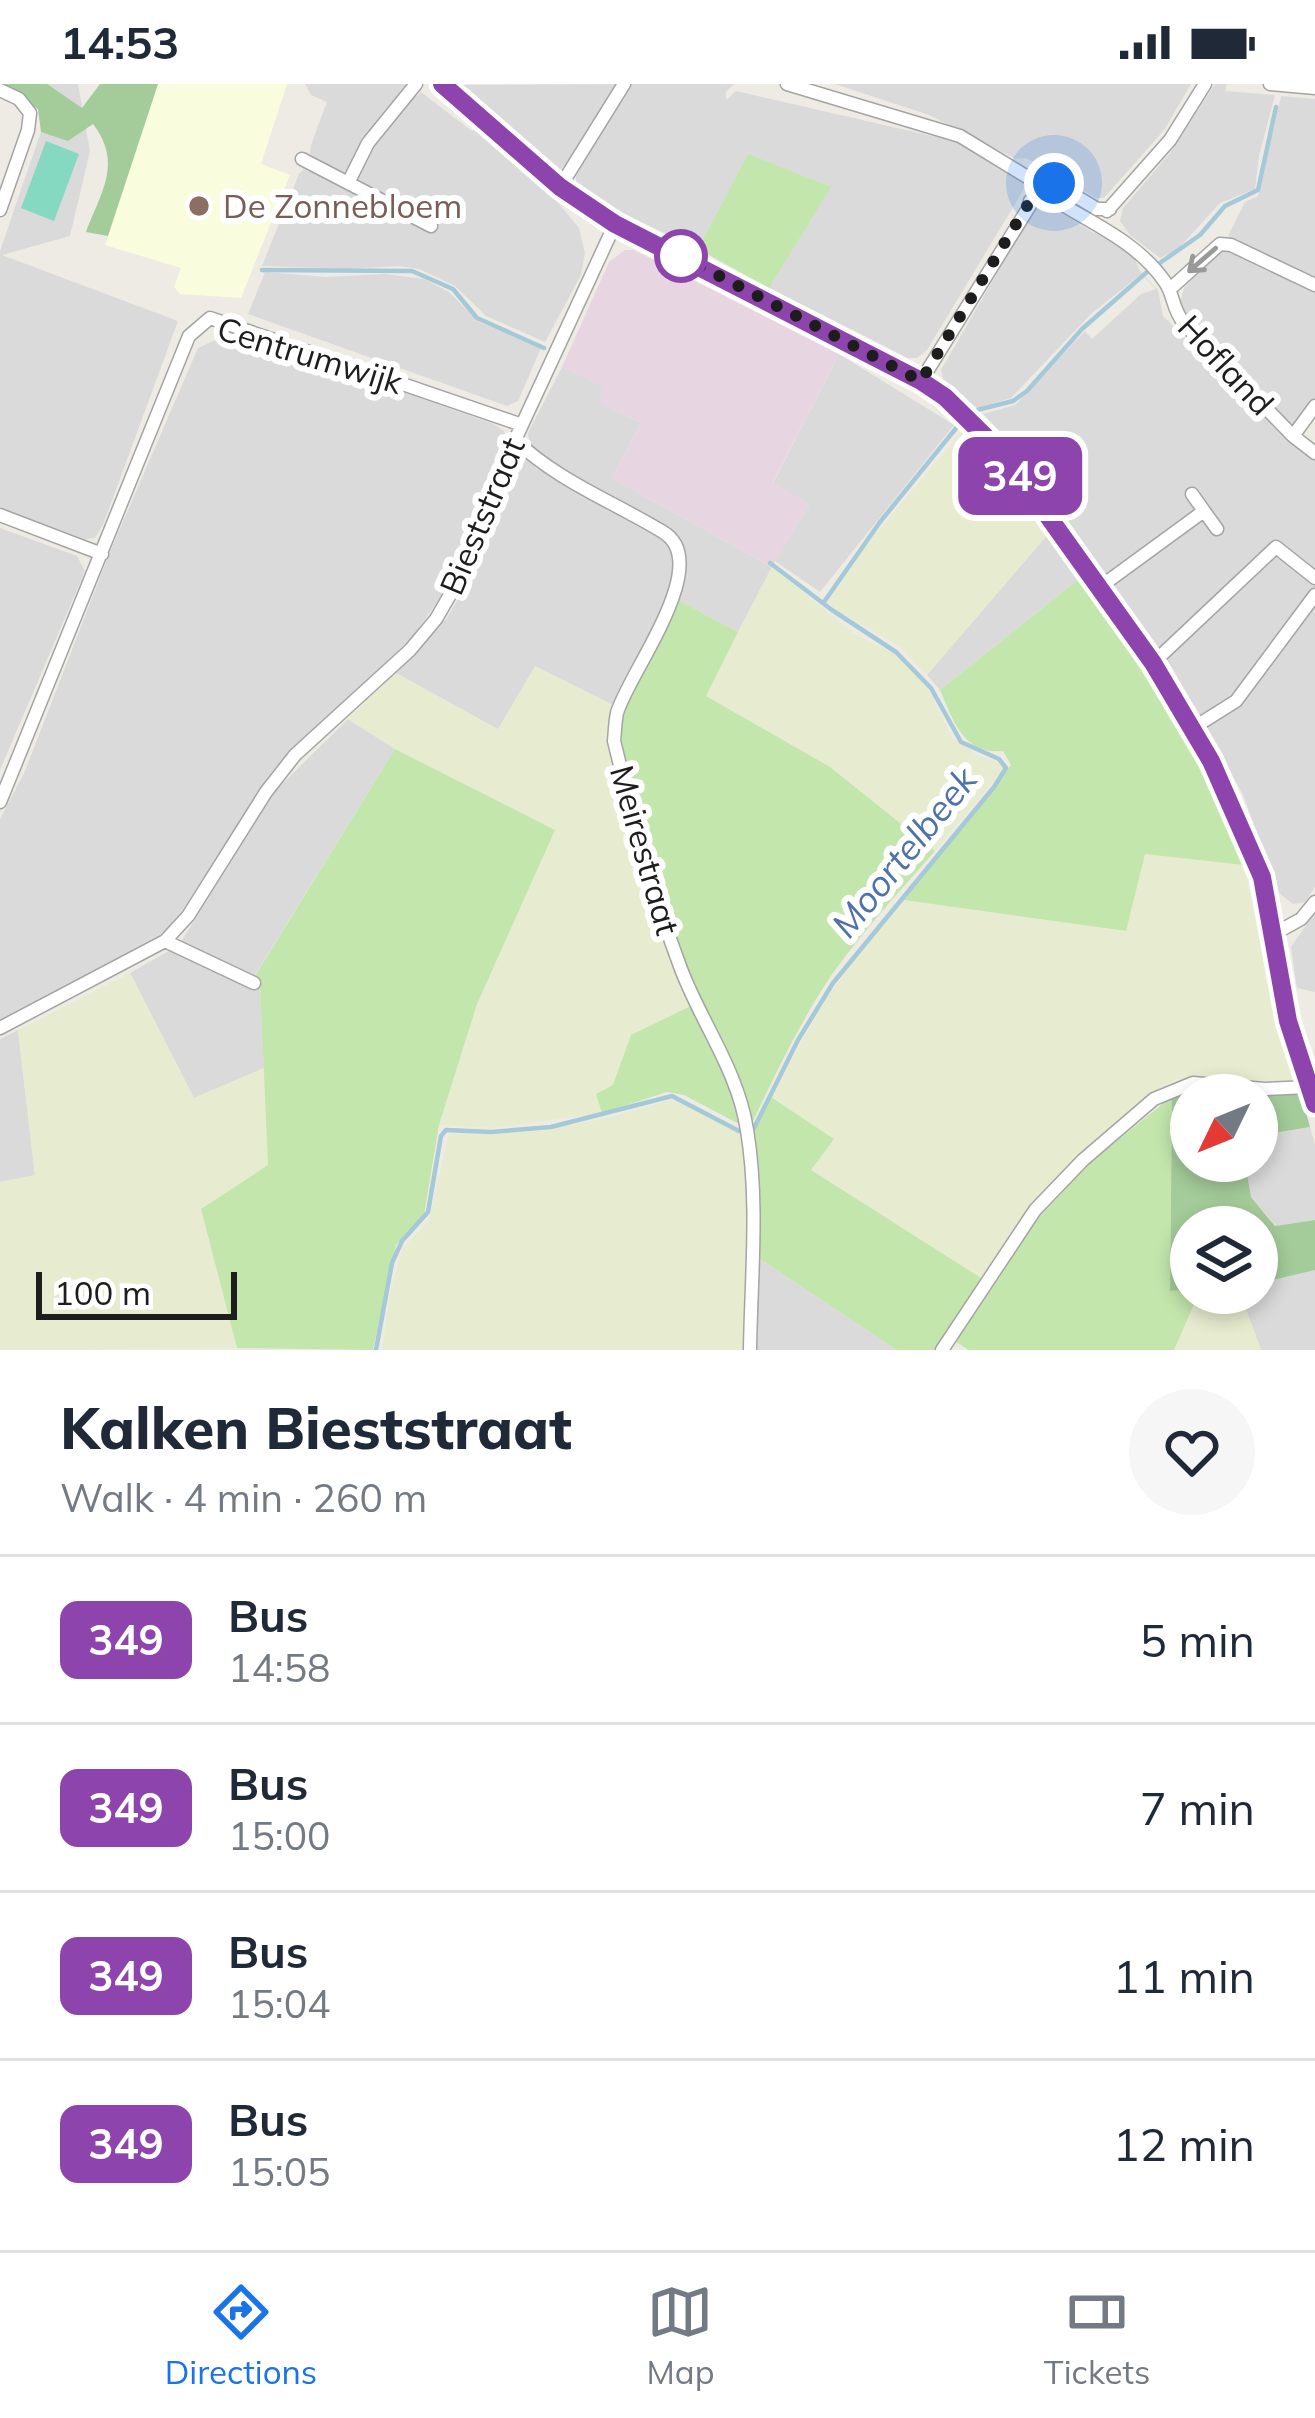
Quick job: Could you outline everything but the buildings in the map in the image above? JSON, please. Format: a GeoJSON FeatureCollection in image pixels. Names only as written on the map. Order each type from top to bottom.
{"type":"FeatureCollection","features":[{"type":"Feature","properties":{"kind":"street"},"geometry":{"type":"LineString","coordinates":[[348,183],[368,143],[416,84]]}},
{"type":"Feature","properties":{"kind":"street"},"geometry":{"type":"LineString","coordinates":[[445,84],[560,187],[615,224],[921,381],[945,397],[1005,456],[1153,663],[1228,793],[1251,847],[1274,934],[1288,1021],[1315,1104]]}},
{"type":"Feature","properties":{"kind":"street"},"geometry":{"type":"LineString","coordinates":[[560,187],[624,84]]}},
{"type":"Feature","properties":{"kind":"street"},"geometry":{"type":"LineString","coordinates":[[787,84],[960,136],[1042,186]]}},
{"type":"Feature","properties":{"kind":"street"},"geometry":{"type":"LineString","coordinates":[[1098,222],[1170,140],[1205,84]]}},
{"type":"Feature","properties":{"kind":"street"},"geometry":{"type":"LineString","coordinates":[[1270,84],[1315,88]]}},
{"type":"Feature","properties":{"kind":"street"},"geometry":{"type":"LineString","coordinates":[[0,90],[19,99],[30,112],[0,210]]}},
{"type":"Feature","properties":{"kind":"street"},"geometry":{"type":"LineString","coordinates":[[302,159],[431,226]]}},
{"type":"Feature","properties":{"kind":"street"},"geometry":{"type":"LineString","coordinates":[[921,381],[1042,186],[1054,183],[1096,209],[1109,208]]}},
{"type":"Feature","properties":{"kind":"street","name":"Hofland"},"geometry":{"type":"LineString","coordinates":[[1030,201],[1050,197],[1090,222],[1098,222],[1136,253],[1170,289],[1172,308],[1185,325],[1315,454]]}},
{"type":"Feature","properties":{"kind":"street","name":"Bieststraat"},"geometry":{"type":"LineString","coordinates":[[0,1028],[165,941],[188,916],[266,791],[296,755],[410,650],[436,619],[462,574],[515,440],[615,224]]}},
{"type":"Feature","properties":{"kind":"street","name":"Hofland"},"geometry":{"type":"LineString","coordinates":[[1170,289],[1220,244],[1315,285]]}},
{"type":"Feature","properties":{"kind":"street","name":"Centrumwijk"},"geometry":{"type":"LineString","coordinates":[[0,802],[189,336],[210,318],[522,425]]}},
{"type":"Feature","properties":{"kind":"street","name":"Hofland"},"geometry":{"type":"LineString","coordinates":[[1293,436],[1315,406]]}},
{"type":"Feature","properties":{"kind":"street","name":"Meirestraat"},"geometry":{"type":"LineString","coordinates":[[515,440],[544,468],[669,535],[682,557],[678,587],[616,716],[614,741],[653,889],[682,973],[728,1063],[747,1129],[752,1192],[750,1350]]}},
{"type":"Feature","properties":{"kind":"street"},"geometry":{"type":"LineString","coordinates":[[1192,494],[1217,529]]}},
{"type":"Feature","properties":{"kind":"street"},"geometry":{"type":"LineString","coordinates":[[1100,586],[1204,511]]}},
{"type":"Feature","properties":{"kind":"street"},"geometry":{"type":"LineString","coordinates":[[0,515],[102,554]]}},
{"type":"Feature","properties":{"kind":"street"},"geometry":{"type":"LineString","coordinates":[[1153,663],[1276,547],[1315,578]]}},
{"type":"Feature","properties":{"kind":"street"},"geometry":{"type":"LineString","coordinates":[[1193,728],[1236,701],[1315,595]]}},
{"type":"Feature","properties":{"kind":"street"},"geometry":{"type":"LineString","coordinates":[[1274,934],[1301,919],[1315,902]]}},
{"type":"Feature","properties":{"kind":"street"},"geometry":{"type":"LineString","coordinates":[[165,941],[254,983]]}},
{"type":"Feature","properties":{"kind":"street"},"geometry":{"type":"LineString","coordinates":[[942,1350],[1035,1210],[1083,1160],[1154,1099],[1192,1083],[1309,1088]]}},
{"type":"Feature","properties":{"kind":"shaded area"},"geometry":{"type":"Polygon","coordinates":[[[12,84],[78,84],[90,151],[70,236],[2,255],[178,321],[95,538],[85,539],[0,507],[0,251],[45,120],[45,104],[12,84]]]}},
{"type":"Feature","properties":{"kind":"shaded area","name":"De Zonnebloem"},"geometry":{"type":"Polygon","coordinates":[[[158,84],[287,84],[261,164],[290,175],[241,298],[180,294],[174,287],[181,268],[105,245],[158,84]]]}},
{"type":"Feature","properties":{"kind":"shaded area"},"geometry":{"type":"Polygon","coordinates":[[[305,84],[405,84],[416,97],[421,92],[472,131],[475,128],[556,200],[579,228],[585,253],[581,275],[545,342],[486,316],[455,286],[419,269],[262,266],[299,174],[304,169],[309,172],[316,159],[310,154],[311,145],[327,102],[311,95],[305,84]]]}},
{"type":"Feature","properties":{"kind":"shaded area"},"geometry":{"type":"Polygon","coordinates":[[[621,84],[556,173],[463,85],[621,84]]]}},
{"type":"Feature","properties":{"kind":"shaded area"},"geometry":{"type":"Polygon","coordinates":[[[631,84],[734,84],[726,100],[736,91],[954,141],[1023,181],[1024,189],[927,350],[908,358],[769,288],[830,187],[748,155],[698,249],[588,197],[576,185],[576,174],[631,84]]]}},
{"type":"Feature","properties":{"kind":"shaded area"},"geometry":{"type":"Polygon","coordinates":[[[835,84],[1191,84],[1165,129],[1104,198],[1096,198],[1026,158],[1016,159],[929,115],[835,84]]]}},
{"type":"Feature","properties":{"kind":"shaded area"},"geometry":{"type":"Polygon","coordinates":[[[1215,84],[1227,84],[1225,91],[1275,95],[1255,189],[1220,203],[1178,249],[1160,258],[1130,235],[1120,221],[1123,208],[1170,153],[1215,84]]]}},
{"type":"Feature","properties":{"kind":"shaded area"},"geometry":{"type":"Polygon","coordinates":[[[1281,96],[1315,99],[1315,279],[1228,236],[1245,202],[1258,196],[1281,96]]]}},
{"type":"Feature","properties":{"kind":"shaded area"},"geometry":{"type":"Polygon","coordinates":[[[1046,204],[1114,240],[1134,257],[1141,273],[1158,290],[1163,316],[1315,460],[1315,887],[1305,902],[1293,904],[1279,893],[1243,795],[1207,728],[1015,447],[983,414],[1015,405],[1085,331],[1092,339],[1141,294],[1156,289],[1141,274],[1091,314],[1011,398],[977,408],[943,379],[941,370],[1018,237],[1036,209],[1046,204]]]}},
{"type":"Feature","properties":{"kind":"shaded area"},"geometry":{"type":"Polygon","coordinates":[[[625,250],[634,250],[839,354],[773,482],[809,505],[772,567],[612,478],[641,423],[598,402],[604,387],[562,367],[609,262],[625,250]]]}},
{"type":"Feature","properties":{"kind":"shaded area"},"geometry":{"type":"Polygon","coordinates":[[[1232,250],[1315,290],[1315,400],[1292,426],[1179,307],[1184,288],[1217,253],[1232,250]]]}},
{"type":"Feature","properties":{"kind":"shaded area"},"geometry":{"type":"Polygon","coordinates":[[[265,272],[424,279],[449,292],[479,322],[541,348],[518,401],[507,406],[248,314],[265,272]]]}},
{"type":"Feature","properties":{"kind":"shaded area"},"geometry":{"type":"Polygon","coordinates":[[[224,336],[260,342],[494,424],[504,431],[506,440],[445,590],[414,635],[274,769],[170,929],[0,1021],[0,819],[25,771],[109,554],[198,348],[224,336]]]}},
{"type":"Feature","properties":{"kind":"shaded area"},"geometry":{"type":"Polygon","coordinates":[[[839,354],[954,425],[820,592],[775,561],[809,505],[773,483],[839,354]]]}},
{"type":"Feature","properties":{"kind":"shaded area"},"geometry":{"type":"Polygon","coordinates":[[[562,367],[605,387],[599,402],[641,423],[612,478],[772,567],[738,632],[678,600],[685,560],[671,529],[608,499],[530,450],[528,433],[562,367]]]}},
{"type":"Feature","properties":{"kind":"shaded area"},"geometry":{"type":"Polygon","coordinates":[[[961,432],[973,439],[1048,534],[927,675],[900,647],[832,607],[829,600],[860,553],[961,432]]]}},
{"type":"Feature","properties":{"kind":"shaded area"},"geometry":{"type":"Polygon","coordinates":[[[517,451],[536,468],[665,537],[673,546],[673,578],[613,705],[536,667],[498,730],[396,673],[447,618],[467,583],[517,451]]]}},
{"type":"Feature","properties":{"kind":"shaded area"},"geometry":{"type":"Polygon","coordinates":[[[0,528],[77,556],[85,571],[0,770],[0,528]]]}},
{"type":"Feature","properties":{"kind":"shaded area"},"geometry":{"type":"Polygon","coordinates":[[[1048,534],[1079,579],[940,690],[927,675],[1048,534]]]}},
{"type":"Feature","properties":{"kind":"shaded area"},"geometry":{"type":"Polygon","coordinates":[[[772,567],[856,635],[896,654],[925,683],[952,737],[977,755],[1003,764],[1003,770],[935,851],[830,767],[705,695],[772,567]]]}},
{"type":"Feature","properties":{"kind":"shaded area"},"geometry":{"type":"Polygon","coordinates":[[[535,666],[613,705],[608,737],[613,762],[693,1005],[631,1036],[613,1085],[596,1094],[602,1113],[496,1128],[439,1125],[477,1004],[395,749],[348,719],[396,673],[498,729],[535,666]]]}},
{"type":"Feature","properties":{"kind":"shaded area"},"geometry":{"type":"Polygon","coordinates":[[[348,719],[395,749],[253,978],[260,983],[264,1068],[194,1098],[130,973],[179,945],[275,791],[348,719]]]}},
{"type":"Feature","properties":{"kind":"shaded area"},"geometry":{"type":"Polygon","coordinates":[[[1145,854],[1244,865],[1271,997],[1295,1082],[1278,1084],[1278,1074],[1170,1074],[1170,1083],[1039,1197],[981,1278],[810,1170],[833,1139],[771,1097],[822,1005],[904,900],[1125,931],[1145,854]]]}},
{"type":"Feature","properties":{"kind":"shaded area"},"geometry":{"type":"Polygon","coordinates":[[[1315,912],[1315,992],[1297,988],[1291,947],[1315,912]]]}},
{"type":"Feature","properties":{"kind":"shaded area"},"geometry":{"type":"Polygon","coordinates":[[[130,973],[194,1098],[264,1068],[268,1165],[201,1209],[237,1348],[0,1350],[0,1182],[35,1175],[18,1030],[130,973]]]}},
{"type":"Feature","properties":{"kind":"shaded area"},"geometry":{"type":"Polygon","coordinates":[[[18,1030],[35,1176],[0,1182],[0,1039],[18,1030]]]}},
{"type":"Feature","properties":{"kind":"shaded area"},"geometry":{"type":"Polygon","coordinates":[[[669,1100],[741,1133],[747,1202],[743,1350],[382,1350],[402,1249],[429,1220],[449,1133],[540,1131],[669,1100]]]}},
{"type":"Feature","properties":{"kind":"shaded area"},"geometry":{"type":"Polygon","coordinates":[[[1310,1127],[1315,1144],[1315,1220],[1278,1226],[1278,1206],[1259,1206],[1251,1197],[1248,1182],[1278,1182],[1278,1132],[1310,1127]]]}},
{"type":"Feature","properties":{"kind":"shaded area"},"geometry":{"type":"Polygon","coordinates":[[[757,1257],[897,1350],[757,1350],[757,1257]]]}},
{"type":"Feature","properties":{"kind":"shaded area"},"geometry":{"type":"Polygon","coordinates":[[[1315,1270],[1315,1350],[1261,1350],[1248,1314],[1278,1314],[1278,1279],[1315,1270]]]}},
{"type":"Feature","properties":{"kind":"shaded area"},"geometry":{"type":"Polygon","coordinates":[[[1190,1314],[1248,1314],[1261,1350],[1174,1350],[1190,1314]]]}},
{"type":"Feature","properties":{"kind":"green space"},"geometry":{"type":"Polygon","coordinates":[[[0,84],[47,84],[82,108],[100,84],[158,84],[108,236],[86,232],[108,165],[102,138],[93,124],[68,141],[41,132],[38,109],[0,84]]]}},
{"type":"Feature","properties":{"kind":"green space"},"geometry":{"type":"Polygon","coordinates":[[[46,141],[79,154],[54,221],[21,208],[46,141]]]}},
{"type":"Feature","properties":{"kind":"green space"},"geometry":{"type":"Polygon","coordinates":[[[748,154],[831,187],[769,288],[698,249],[748,154]]]}},
{"type":"Feature","properties":{"kind":"green space"},"geometry":{"type":"Polygon","coordinates":[[[1079,579],[1192,753],[1244,865],[1145,854],[1126,931],[904,900],[1011,765],[1003,751],[978,747],[961,733],[940,690],[1079,579]]]}},
{"type":"Feature","properties":{"kind":"green space"},"geometry":{"type":"Polygon","coordinates":[[[678,600],[738,632],[706,696],[830,767],[935,851],[833,973],[753,1121],[741,1082],[676,944],[622,747],[632,690],[678,600]]]}},
{"type":"Feature","properties":{"kind":"green space"},"geometry":{"type":"Polygon","coordinates":[[[395,749],[555,830],[477,1004],[439,1125],[424,1215],[396,1245],[373,1350],[237,1348],[201,1209],[268,1165],[260,984],[253,979],[395,749]]]}},
{"type":"Feature","properties":{"kind":"green space"},"geometry":{"type":"Polygon","coordinates":[[[693,1005],[726,1079],[739,1124],[684,1095],[667,1092],[602,1113],[596,1094],[613,1085],[631,1035],[693,1005]]]}},
{"type":"Feature","properties":{"kind":"green space"},"geometry":{"type":"Polygon","coordinates":[[[1278,1094],[1301,1095],[1310,1127],[1278,1132],[1278,1094]]]}},
{"type":"Feature","properties":{"kind":"green space"},"geometry":{"type":"Polygon","coordinates":[[[771,1097],[834,1139],[811,1170],[981,1278],[936,1350],[897,1350],[757,1257],[755,1128],[771,1097]]]}},
{"type":"Feature","properties":{"kind":"green space"},"geometry":{"type":"Polygon","coordinates":[[[1170,1098],[1170,1314],[1190,1314],[1174,1350],[969,1350],[956,1342],[1028,1229],[1091,1162],[1170,1098]]]}},
{"type":"Feature","properties":{"kind":"green space"},"geometry":{"type":"Polygon","coordinates":[[[1171,1182],[1248,1182],[1258,1206],[1171,1206],[1171,1182]]]}},
{"type":"Feature","properties":{"kind":"green space"},"geometry":{"type":"Polygon","coordinates":[[[1315,1220],[1315,1270],[1278,1279],[1278,1226],[1315,1220]]]}},
{"type":"Feature","properties":{"kind":"waterway","name":"Moortelbeek"},"geometry":{"type":"LineString","coordinates":[[1157,265],[1200,235],[1225,206],[1258,190],[1276,107]]}},
{"type":"Feature","properties":{"kind":"waterway"},"geometry":{"type":"LineString","coordinates":[[262,270],[412,271],[453,289],[477,318],[544,348]]}},
{"type":"Feature","properties":{"kind":"waterway","name":"Moortelbeek"},"geometry":{"type":"LineString","coordinates":[[977,410],[1013,401],[1027,391],[1082,329],[1147,272]]}},
{"type":"Feature","properties":{"kind":"waterway","name":"Moortelbeek"},"geometry":{"type":"LineString","coordinates":[[824,602],[880,522],[957,427]]}},
{"type":"Feature","properties":{"kind":"waterway","name":"Moortelbeek"},"geometry":{"type":"LineString","coordinates":[[753,1130],[833,983],[1006,768],[999,759],[961,742],[931,688],[896,652],[770,563]]}},
{"type":"Feature","properties":{"kind":"waterway","name":"Moortelbeek"},"geometry":{"type":"LineString","coordinates":[[376,1350],[392,1263],[402,1241],[428,1212],[446,1130],[551,1127],[672,1096],[739,1131]]}},
{"type":"Feature","properties":{"kind":"bus line","name":"349"},"geometry":{"type":"LineString","coordinates":[[442,84],[560,187],[615,224],[921,381],[967,416],[1005,456],[1153,663],[1228,793],[1262,877],[1288,1021],[1315,1104]]}},
{"type":"Feature","properties":{"kind":"place","name":"De Zonnebloem"},"geometry":{"type":"Point","coordinates":[199,206]}},
{"type":"Feature","properties":{"kind":"route"},"geometry":{"type":"LineString","coordinates":[[681,256],[921,381],[1030,201],[1042,186],[1054,183]]}}]}
